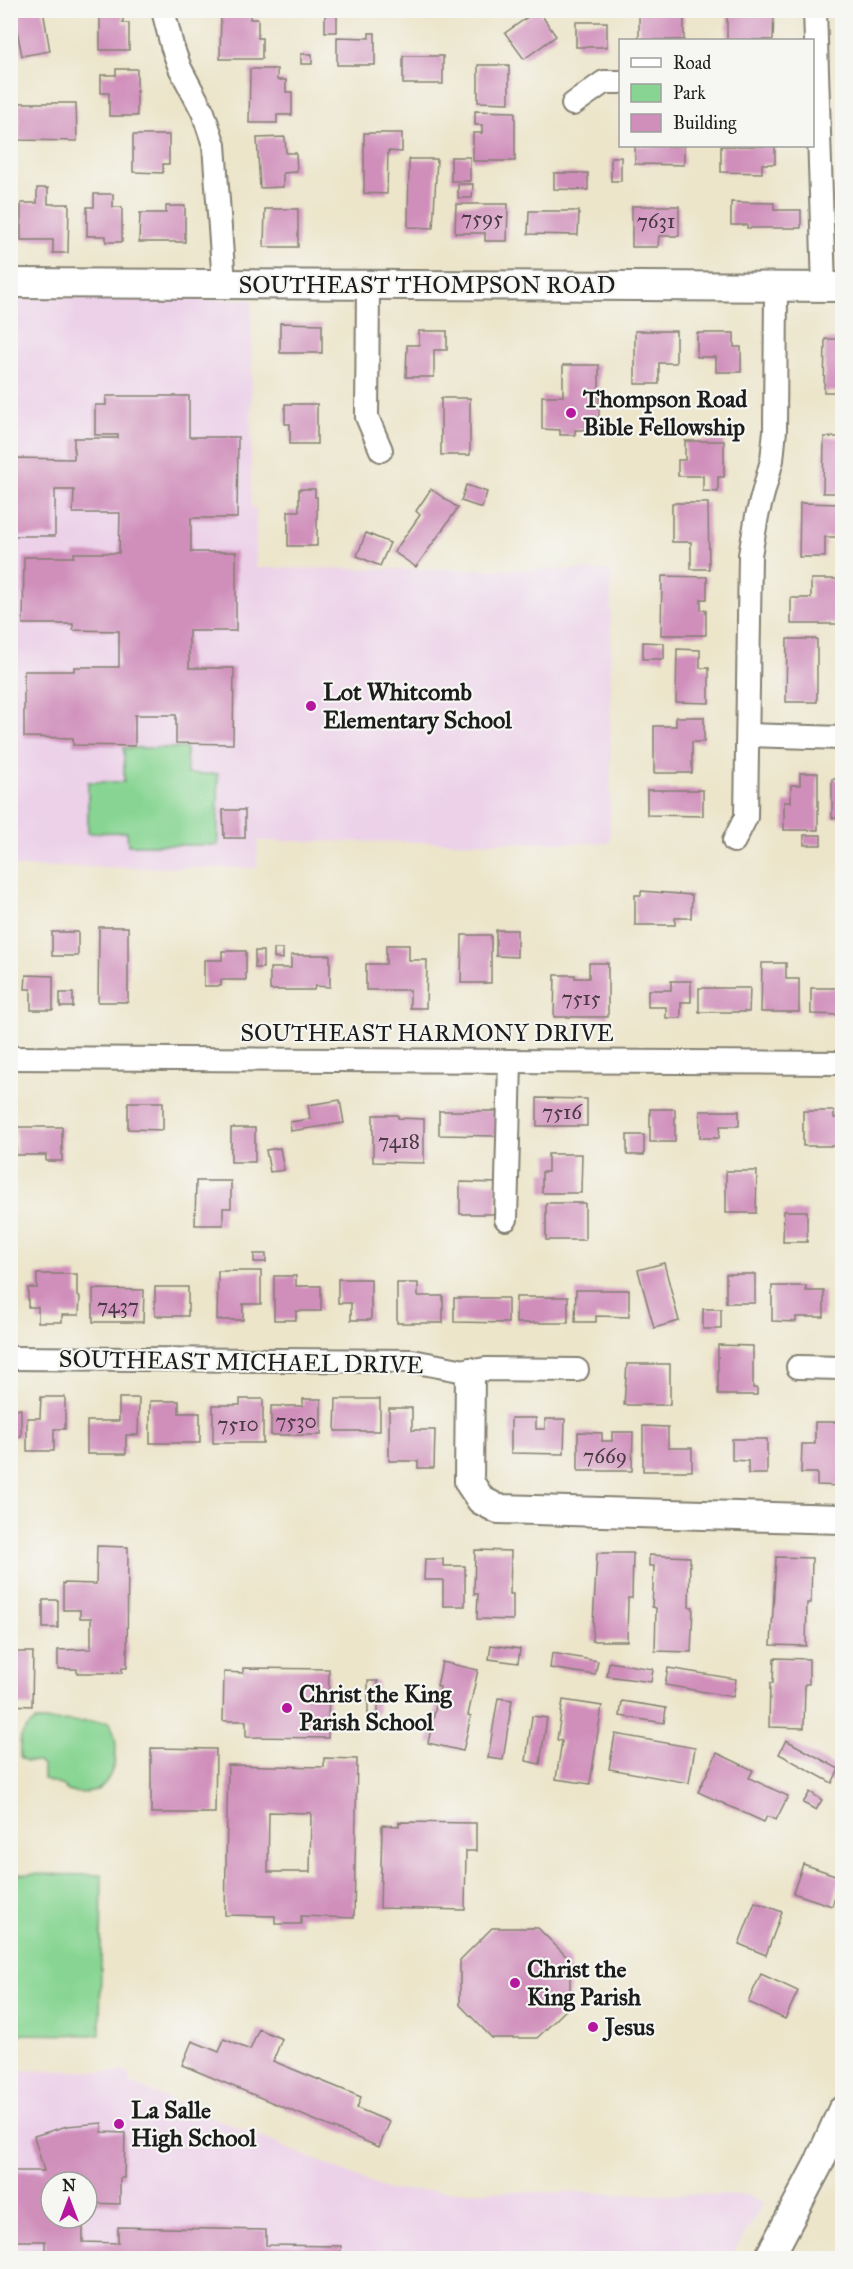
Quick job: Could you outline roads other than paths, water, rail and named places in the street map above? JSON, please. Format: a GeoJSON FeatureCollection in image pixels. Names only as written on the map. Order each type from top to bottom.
{"type":"FeatureCollection","features":[{"type":"Feature","properties":{"kind":"street"},"geometry":{"type":"LineString","coordinates":[[163,10],[171,46],[203,112],[214,145],[224,283]]}},
{"type":"Feature","properties":{"kind":"street"},"geometry":{"type":"LineString","coordinates":[[815,10],[815,80],[833,287]]}},
{"type":"Feature","properties":{"kind":"street"},"geometry":{"type":"LineString","coordinates":[[573,104],[604,82],[619,82]]}},
{"type":"Feature","properties":{"kind":"street","name":"SOUTHEAST THOMPSON ROAD"},"geometry":{"type":"LineString","coordinates":[[10,283],[833,287]]}},
{"type":"Feature","properties":{"kind":"street"},"geometry":{"type":"LineString","coordinates":[[368,285],[367,417],[381,450]]}},
{"type":"Feature","properties":{"kind":"street"},"geometry":{"type":"LineString","coordinates":[[734,841],[746,816],[750,555],[757,516],[772,460],[775,430],[776,287]]}},
{"type":"Feature","properties":{"kind":"street"},"geometry":{"type":"LineString","coordinates":[[748,735],[843,738]]}},
{"type":"Feature","properties":{"kind":"street","name":"SOUTHEAST HARMONY DRIVE"},"geometry":{"type":"LineString","coordinates":[[10,1058],[843,1063]]}},
{"type":"Feature","properties":{"kind":"street"},"geometry":{"type":"LineString","coordinates":[[506,1219],[510,1061]]}},
{"type":"Feature","properties":{"kind":"street","name":"SOUTHEAST MICHAEL DRIVE"},"geometry":{"type":"LineString","coordinates":[[10,1358],[412,1362],[470,1372],[485,1369],[578,1370]]}},
{"type":"Feature","properties":{"kind":"street"},"geometry":{"type":"LineString","coordinates":[[798,1368],[843,1368]]}},
{"type":"Feature","properties":{"kind":"street"},"geometry":{"type":"LineString","coordinates":[[470,1372],[469,1482],[481,1500],[498,1509],[843,1519]]}},
{"type":"Feature","properties":{"kind":"street"},"geometry":{"type":"LineString","coordinates":[[769,2259],[843,2111]]}},
{"type":"Feature","properties":{"kind":"place","name":"Thompson Road Bible Fellowship"},"geometry":{"type":"Point","coordinates":[571,413]}},
{"type":"Feature","properties":{"kind":"place","name":"Lot Whitcomb Elementary School"},"geometry":{"type":"Point","coordinates":[311,706]}},
{"type":"Feature","properties":{"kind":"place","name":"Christ the King Parish School"},"geometry":{"type":"Point","coordinates":[287,1708]}},
{"type":"Feature","properties":{"kind":"place","name":"Christ the King Parish"},"geometry":{"type":"Point","coordinates":[515,1983]}},
{"type":"Feature","properties":{"kind":"place","name":"Jesus"},"geometry":{"type":"Point","coordinates":[593,2027]}},
{"type":"Feature","properties":{"kind":"place","name":"La Salle High School"},"geometry":{"type":"Point","coordinates":[119,2124]}}]}
